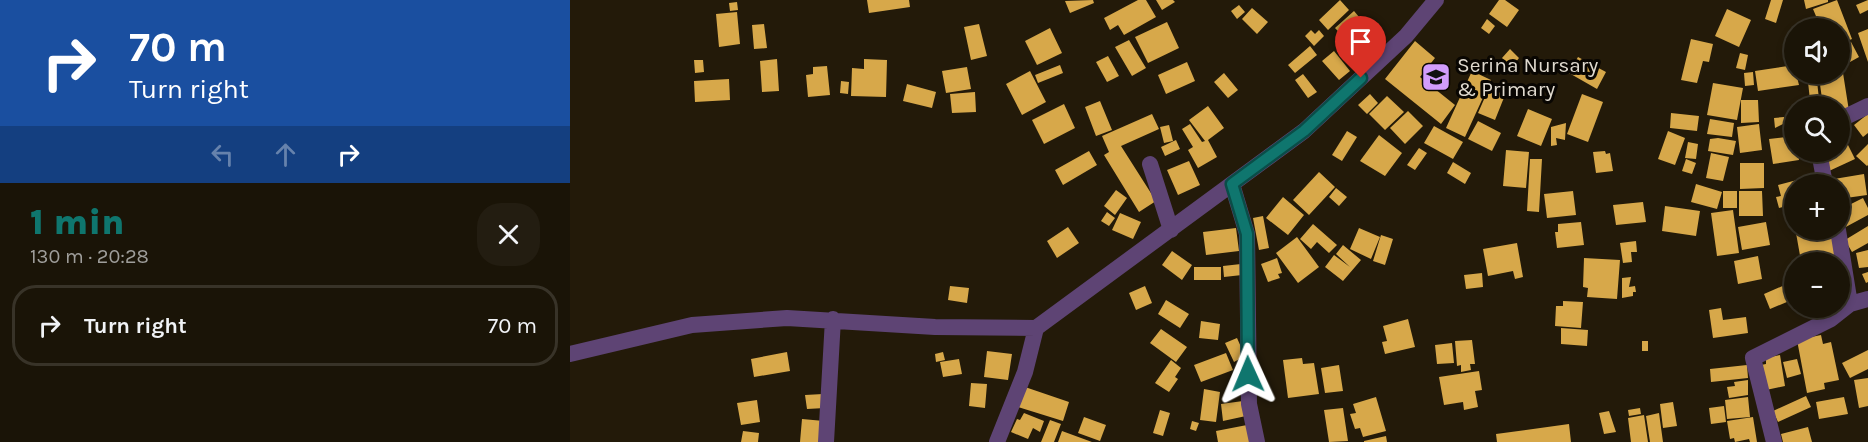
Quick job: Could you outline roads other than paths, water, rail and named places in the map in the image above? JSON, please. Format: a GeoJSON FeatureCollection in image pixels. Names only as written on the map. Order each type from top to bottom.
{"type":"FeatureCollection","features":[{"type":"Feature","properties":{"kind":"street"},"geometry":{"type":"LineString","coordinates":[[570,354],[692,325],[787,318],[935,327],[1036,328],[1304,131],[1406,36],[1436,0]]}},
{"type":"Feature","properties":{"kind":"street"},"geometry":{"type":"LineString","coordinates":[[1850,115],[1868,106]]}},
{"type":"Feature","properties":{"kind":"street"},"geometry":{"type":"LineString","coordinates":[[1150,164],[1171,230]]}},
{"type":"Feature","properties":{"kind":"street"},"geometry":{"type":"LineString","coordinates":[[1232,184],[1247,234],[1249,404],[1257,442]]}},
{"type":"Feature","properties":{"kind":"street"},"geometry":{"type":"LineString","coordinates":[[1850,304],[1868,299]]}},
{"type":"Feature","properties":{"kind":"street"},"geometry":{"type":"LineString","coordinates":[[1774,442],[1752,358],[1832,318]]}},
{"type":"Feature","properties":{"kind":"street"},"geometry":{"type":"LineString","coordinates":[[826,442],[833,320]]}},
{"type":"Feature","properties":{"kind":"street"},"geometry":{"type":"LineString","coordinates":[[997,442],[1025,372],[1036,328]]}},
{"type":"Feature","properties":{"kind":"place","name":"Serina Nursary & Primary"},"geometry":{"type":"Point","coordinates":[1436,77]}}]}
